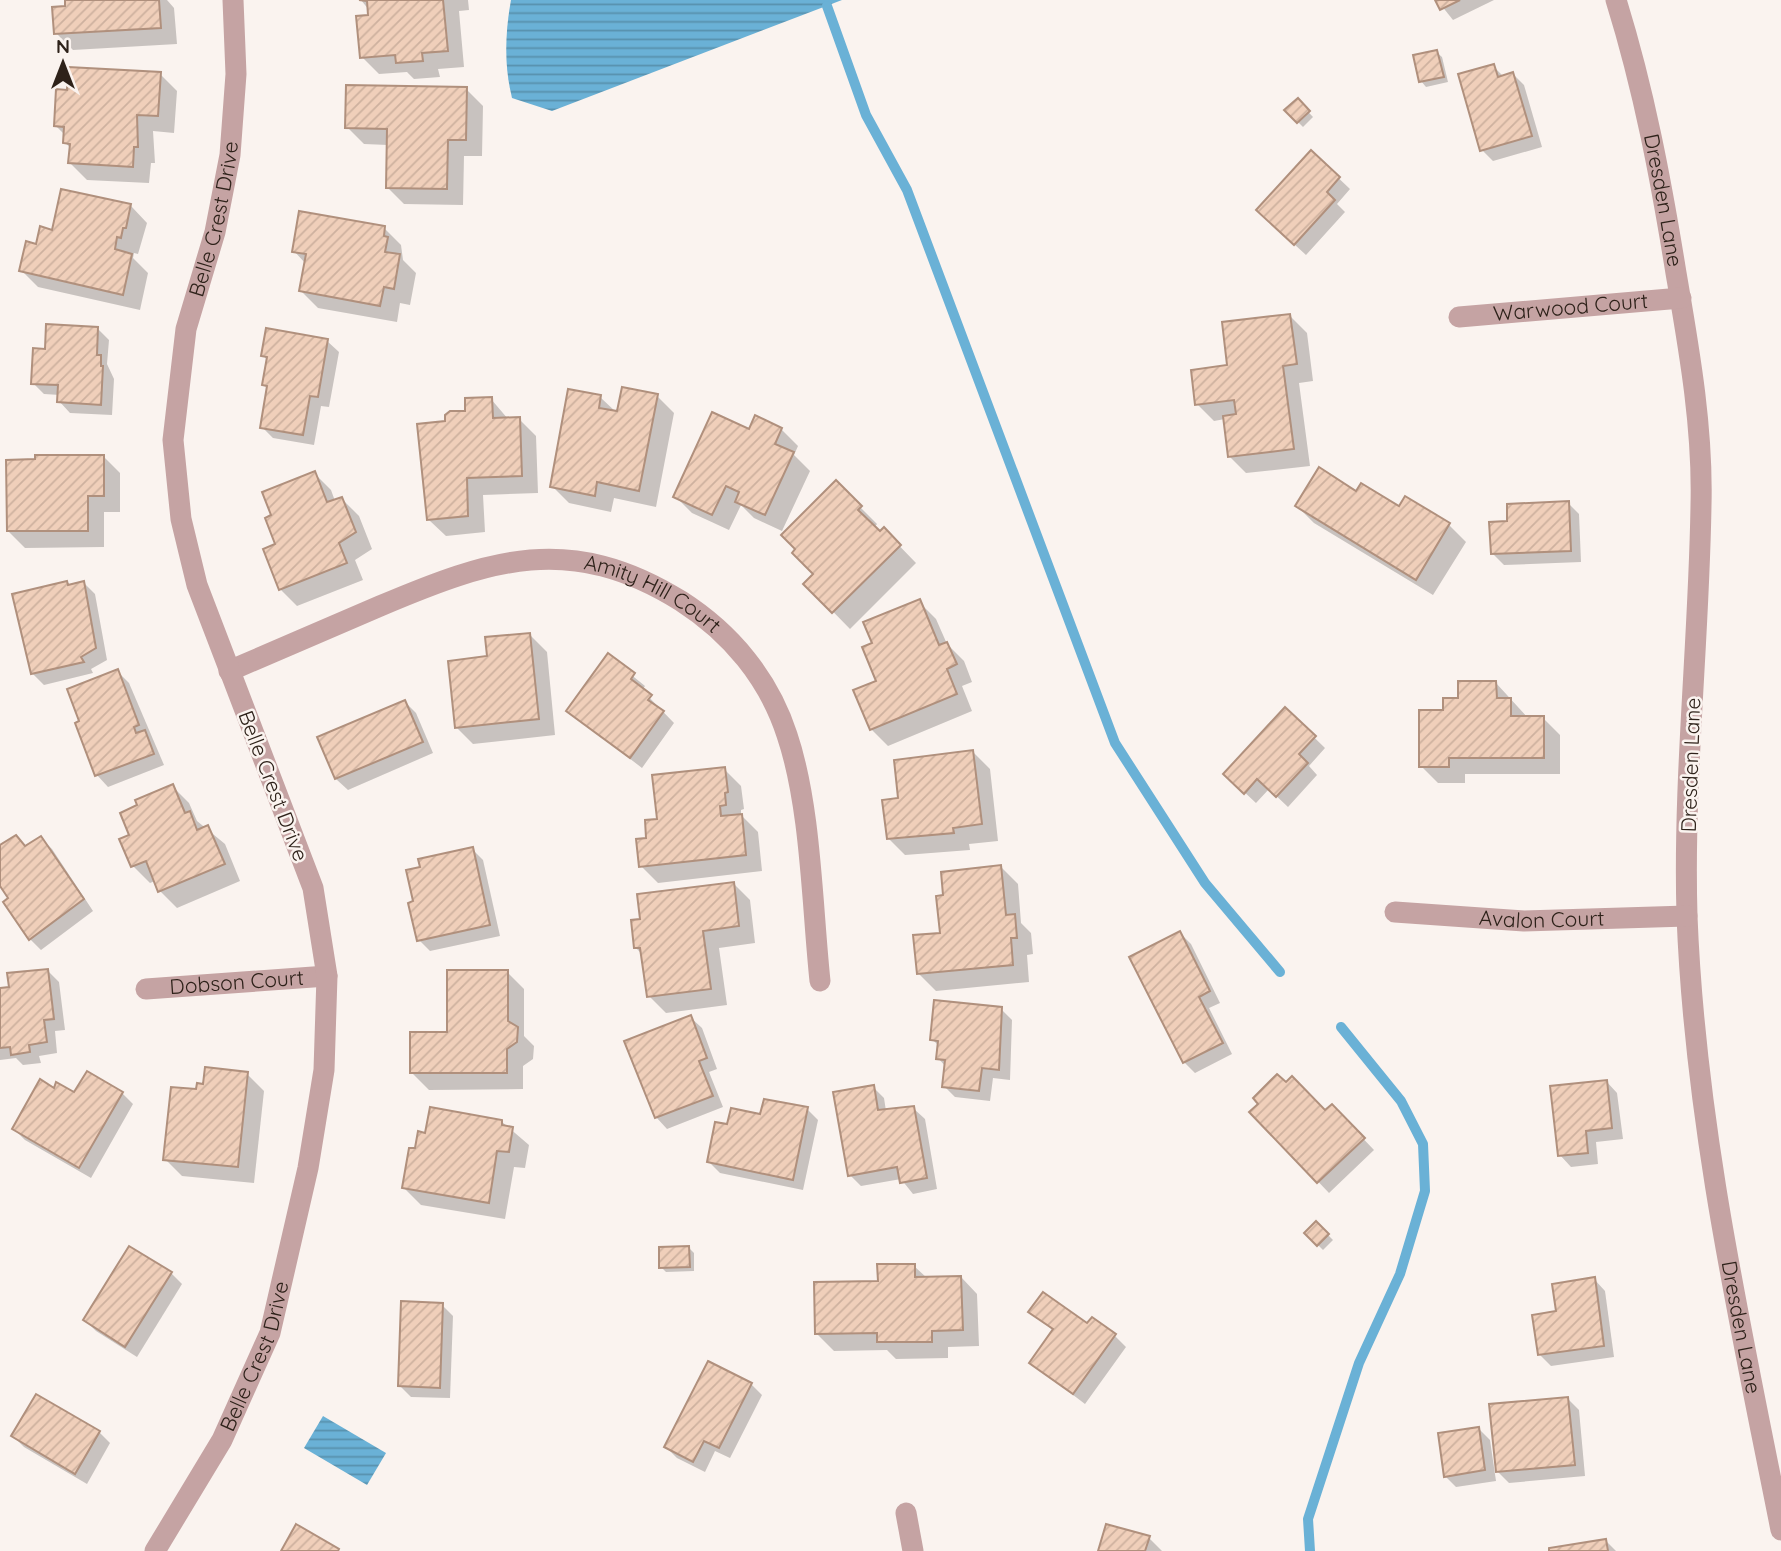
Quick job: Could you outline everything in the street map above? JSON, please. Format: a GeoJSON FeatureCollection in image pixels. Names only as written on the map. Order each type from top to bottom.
{"type":"FeatureCollection","features":[{"type":"Feature","properties":{"kind":"street","name":"Belle Crest Drive"},"geometry":{"type":"LineString","coordinates":[[155,1551],[222,1440],[270,1332],[305,1181],[324,1070],[327,976],[313,888],[197,585],[184,532],[173,440],[186,329],[215,232],[230,155],[236,74],[233,0]]}},
{"type":"Feature","properties":{"kind":"street","name":"Dresden Lane"},"geometry":{"type":"LineString","coordinates":[[1616,0],[1641,85],[1681,298],[1695,397],[1701,501],[1690,741],[1687,916],[1699,1062],[1712,1159],[1781,1530]]}},
{"type":"Feature","properties":{"kind":"street","name":"Warwood Court"},"geometry":{"type":"LineString","coordinates":[[1459,317],[1681,298]]}},
{"type":"Feature","properties":{"kind":"street","name":"Amity Hill Court"},"geometry":{"type":"LineString","coordinates":[[229,671],[448,578],[492,564],[533,559],[576,560],[617,569],[660,588],[697,611],[734,643],[771,693],[788,737],[800,781],[820,981]]}},
{"type":"Feature","properties":{"kind":"street","name":"Avalon Court"},"geometry":{"type":"LineString","coordinates":[[1395,912],[1524,920],[1687,916]]}},
{"type":"Feature","properties":{"kind":"street","name":"Dobson Court"},"geometry":{"type":"LineString","coordinates":[[146,989],[327,976]]}},
{"type":"Feature","properties":{"kind":"street"},"geometry":{"type":"LineString","coordinates":[[906,1513],[913,1551]]}},
{"type":"Feature","properties":{"kind":"water"},"geometry":{"type":"Polygon","coordinates":[[[511,0],[842,0],[552,111],[512,98],[506,49],[511,0]]]}},
{"type":"Feature","properties":{"kind":"water"},"geometry":{"type":"Polygon","coordinates":[[[323,1416],[386,1453],[367,1485],[304,1448],[323,1416]]]}},
{"type":"Feature","properties":{"kind":"building"},"geometry":{"type":"Polygon","coordinates":[[[65,0],[159,0],[161,28],[54,34],[52,7],[65,6],[65,0]]]}},
{"type":"Feature","properties":{"kind":"building"},"geometry":{"type":"Polygon","coordinates":[[[359,0],[443,0],[448,51],[422,53],[423,61],[396,63],[395,55],[360,58],[356,16],[368,15],[367,1],[359,0]]]}},
{"type":"Feature","properties":{"kind":"building"},"geometry":{"type":"Polygon","coordinates":[[[1435,0],[1460,0],[1440,10],[1435,0]]]}},
{"type":"Feature","properties":{"kind":"building"},"geometry":{"type":"Polygon","coordinates":[[[1437,50],[1444,77],[1419,82],[1413,55],[1437,50]]]}},
{"type":"Feature","properties":{"kind":"building"},"geometry":{"type":"Polygon","coordinates":[[[1494,64],[1498,77],[1513,72],[1532,136],[1480,151],[1458,74],[1494,64]]]}},
{"type":"Feature","properties":{"kind":"building"},"geometry":{"type":"Polygon","coordinates":[[[68,67],[161,72],[158,116],[137,115],[138,147],[134,147],[133,167],[68,163],[70,144],[63,143],[64,127],[54,126],[56,89],[67,90],[68,67]]]}},
{"type":"Feature","properties":{"kind":"building"},"geometry":{"type":"Polygon","coordinates":[[[346,85],[467,87],[466,140],[448,140],[447,189],[386,188],[387,129],[345,128],[346,85]]]}},
{"type":"Feature","properties":{"kind":"building"},"geometry":{"type":"Polygon","coordinates":[[[1298,98],[1310,111],[1297,123],[1284,110],[1298,98]]]}},
{"type":"Feature","properties":{"kind":"building"},"geometry":{"type":"Polygon","coordinates":[[[1311,150],[1340,177],[1327,192],[1335,200],[1294,245],[1256,210],[1311,150]]]}},
{"type":"Feature","properties":{"kind":"building"},"geometry":{"type":"Polygon","coordinates":[[[61,189],[131,204],[126,228],[123,228],[121,238],[117,237],[115,249],[132,254],[123,295],[19,271],[26,241],[36,244],[40,226],[52,230],[61,189]]]}},
{"type":"Feature","properties":{"kind":"building"},"geometry":{"type":"Polygon","coordinates":[[[299,211],[385,226],[384,236],[388,237],[385,252],[400,254],[394,289],[384,287],[380,306],[299,291],[306,254],[292,252],[299,211]]]}},
{"type":"Feature","properties":{"kind":"building"},"geometry":{"type":"Polygon","coordinates":[[[1290,314],[1297,364],[1283,366],[1294,449],[1228,457],[1223,416],[1236,414],[1234,400],[1195,405],[1191,370],[1227,365],[1222,322],[1290,314]]]}},
{"type":"Feature","properties":{"kind":"building"},"geometry":{"type":"Polygon","coordinates":[[[46,324],[98,327],[97,355],[101,355],[103,366],[101,405],[57,402],[58,385],[31,384],[33,348],[45,349],[46,324]]]}},
{"type":"Feature","properties":{"kind":"building"},"geometry":{"type":"Polygon","coordinates":[[[266,328],[328,339],[318,397],[310,396],[303,435],[260,428],[267,386],[262,385],[267,357],[261,356],[266,328]]]}},
{"type":"Feature","properties":{"kind":"building"},"geometry":{"type":"Polygon","coordinates":[[[622,387],[658,394],[639,491],[597,482],[595,496],[550,487],[568,389],[601,395],[599,408],[617,411],[622,387]]]}},
{"type":"Feature","properties":{"kind":"building"},"geometry":{"type":"Polygon","coordinates":[[[492,397],[493,418],[520,417],[522,476],[467,478],[468,516],[427,520],[417,424],[445,421],[445,415],[450,411],[465,411],[465,398],[492,397]]]}},
{"type":"Feature","properties":{"kind":"building"},"geometry":{"type":"Polygon","coordinates":[[[712,412],[749,429],[755,415],[782,428],[775,444],[794,452],[765,515],[735,502],[739,492],[726,486],[712,515],[673,497],[712,412]]]}},
{"type":"Feature","properties":{"kind":"building"},"geometry":{"type":"Polygon","coordinates":[[[35,455],[104,455],[104,496],[88,496],[88,531],[7,531],[6,460],[35,459],[35,455]]]}},
{"type":"Feature","properties":{"kind":"building"},"geometry":{"type":"Polygon","coordinates":[[[1319,467],[1356,491],[1361,483],[1399,506],[1405,496],[1450,523],[1416,580],[1295,506],[1319,467]]]}},
{"type":"Feature","properties":{"kind":"building"},"geometry":{"type":"Polygon","coordinates":[[[315,471],[327,502],[342,497],[356,532],[339,543],[347,563],[279,590],[263,549],[275,544],[265,518],[271,515],[262,492],[315,471]]]}},
{"type":"Feature","properties":{"kind":"building"},"geometry":{"type":"Polygon","coordinates":[[[836,480],[862,506],[858,510],[880,531],[884,527],[901,545],[832,613],[803,584],[813,574],[792,553],[795,549],[781,535],[836,480]]]}},
{"type":"Feature","properties":{"kind":"building"},"geometry":{"type":"Polygon","coordinates":[[[1569,501],[1571,551],[1491,554],[1489,522],[1507,521],[1507,504],[1569,501]]]}},
{"type":"Feature","properties":{"kind":"building"},"geometry":{"type":"Polygon","coordinates":[[[67,581],[68,585],[84,581],[96,648],[81,657],[84,662],[31,674],[12,594],[67,581]]]}},
{"type":"Feature","properties":{"kind":"building"},"geometry":{"type":"Polygon","coordinates":[[[920,599],[939,645],[947,642],[957,664],[947,669],[957,694],[870,730],[853,690],[876,681],[862,647],[872,643],[863,622],[920,599]]]}},
{"type":"Feature","properties":{"kind":"building"},"geometry":{"type":"Polygon","coordinates":[[[530,633],[539,719],[455,728],[448,661],[487,656],[485,637],[530,633]]]}},
{"type":"Feature","properties":{"kind":"building"},"geometry":{"type":"Polygon","coordinates":[[[608,653],[635,673],[631,679],[652,695],[648,700],[664,711],[630,758],[566,711],[608,653]]]}},
{"type":"Feature","properties":{"kind":"building"},"geometry":{"type":"Polygon","coordinates":[[[118,669],[139,725],[134,727],[136,733],[145,730],[154,754],[95,776],[75,723],[79,721],[67,689],[118,669]]]}},
{"type":"Feature","properties":{"kind":"building"},"geometry":{"type":"Polygon","coordinates":[[[1458,681],[1496,681],[1497,698],[1511,698],[1511,716],[1544,716],[1544,758],[1449,758],[1449,767],[1419,767],[1419,710],[1443,710],[1443,698],[1458,698],[1458,681]]]}},
{"type":"Feature","properties":{"kind":"building"},"geometry":{"type":"Polygon","coordinates":[[[405,700],[423,742],[335,779],[317,737],[405,700]]]}},
{"type":"Feature","properties":{"kind":"building"},"geometry":{"type":"Polygon","coordinates":[[[1285,707],[1316,736],[1299,754],[1308,763],[1276,797],[1257,779],[1244,794],[1223,774],[1285,707]]]}},
{"type":"Feature","properties":{"kind":"building"},"geometry":{"type":"Polygon","coordinates":[[[973,750],[982,824],[953,828],[954,833],[887,839],[882,800],[898,798],[894,760],[973,750]]]}},
{"type":"Feature","properties":{"kind":"building"},"geometry":{"type":"Polygon","coordinates":[[[725,767],[728,792],[725,793],[726,805],[720,806],[721,816],[742,814],[746,855],[639,867],[636,839],[646,838],[645,820],[657,819],[652,775],[725,767]]]}},
{"type":"Feature","properties":{"kind":"building"},"geometry":{"type":"Polygon","coordinates":[[[173,784],[185,813],[190,811],[197,830],[208,825],[225,864],[158,892],[146,861],[131,867],[119,839],[129,835],[120,813],[137,805],[135,800],[173,784]]]}},
{"type":"Feature","properties":{"kind":"building"},"geometry":{"type":"Polygon","coordinates":[[[16,835],[25,846],[41,836],[84,899],[29,940],[3,902],[8,898],[0,886],[0,845],[16,835]]]}},
{"type":"Feature","properties":{"kind":"building"},"geometry":{"type":"Polygon","coordinates":[[[473,847],[490,925],[417,941],[408,903],[413,901],[406,870],[420,867],[418,859],[473,847]]]}},
{"type":"Feature","properties":{"kind":"building"},"geometry":{"type":"Polygon","coordinates":[[[1001,865],[1006,915],[1015,914],[1017,938],[1011,938],[1013,965],[917,974],[913,935],[940,933],[936,896],[943,895],[941,872],[1001,865]]]}},
{"type":"Feature","properties":{"kind":"building"},"geometry":{"type":"Polygon","coordinates":[[[734,882],[739,926],[703,931],[711,989],[647,997],[640,948],[634,948],[631,920],[640,919],[637,894],[734,882]]]}},
{"type":"Feature","properties":{"kind":"building"},"geometry":{"type":"Polygon","coordinates":[[[1180,931],[1210,991],[1199,997],[1223,1043],[1183,1063],[1129,957],[1180,931]]]}},
{"type":"Feature","properties":{"kind":"building"},"geometry":{"type":"Polygon","coordinates":[[[48,969],[54,1019],[44,1020],[47,1042],[29,1045],[30,1052],[11,1055],[10,1047],[0,1048],[0,988],[9,987],[7,973],[48,969]]]}},
{"type":"Feature","properties":{"kind":"building"},"geometry":{"type":"Polygon","coordinates":[[[447,970],[508,970],[508,1021],[518,1027],[517,1042],[507,1049],[507,1073],[410,1073],[410,1032],[447,1032],[447,970]]]}},
{"type":"Feature","properties":{"kind":"building"},"geometry":{"type":"Polygon","coordinates":[[[934,1000],[1002,1007],[999,1070],[982,1068],[979,1091],[942,1087],[945,1060],[936,1059],[938,1041],[930,1040],[934,1000]]]}},
{"type":"Feature","properties":{"kind":"building"},"geometry":{"type":"Polygon","coordinates":[[[691,1015],[707,1058],[699,1061],[713,1096],[655,1118],[624,1041],[691,1015]]]}},
{"type":"Feature","properties":{"kind":"building"},"geometry":{"type":"Polygon","coordinates":[[[205,1067],[248,1072],[238,1167],[163,1160],[171,1087],[196,1089],[197,1083],[203,1084],[205,1067]]]}},
{"type":"Feature","properties":{"kind":"building"},"geometry":{"type":"Polygon","coordinates":[[[87,1071],[123,1092],[79,1168],[12,1129],[40,1079],[54,1088],[56,1082],[74,1092],[87,1071]]]}},
{"type":"Feature","properties":{"kind":"building"},"geometry":{"type":"Polygon","coordinates":[[[1277,1074],[1286,1082],[1292,1076],[1325,1110],[1332,1104],[1365,1138],[1317,1183],[1249,1112],[1258,1104],[1253,1098],[1277,1074]]]}},
{"type":"Feature","properties":{"kind":"building"},"geometry":{"type":"Polygon","coordinates":[[[1607,1080],[1612,1128],[1586,1131],[1588,1153],[1558,1156],[1550,1086],[1607,1080]]]}},
{"type":"Feature","properties":{"kind":"building"},"geometry":{"type":"Polygon","coordinates":[[[874,1085],[878,1110],[914,1106],[927,1178],[900,1183],[897,1167],[848,1176],[833,1092],[874,1085]]]}},
{"type":"Feature","properties":{"kind":"building"},"geometry":{"type":"Polygon","coordinates":[[[764,1099],[808,1107],[793,1180],[707,1162],[715,1122],[727,1124],[731,1108],[760,1114],[764,1099]]]}},
{"type":"Feature","properties":{"kind":"building"},"geometry":{"type":"Polygon","coordinates":[[[430,1107],[502,1120],[502,1125],[513,1127],[509,1152],[497,1151],[489,1203],[402,1188],[409,1148],[415,1148],[418,1131],[425,1133],[430,1107]]]}},
{"type":"Feature","properties":{"kind":"building"},"geometry":{"type":"Polygon","coordinates":[[[1316,1221],[1329,1234],[1317,1246],[1304,1233],[1316,1221]]]}},
{"type":"Feature","properties":{"kind":"building"},"geometry":{"type":"Polygon","coordinates":[[[129,1246],[172,1272],[125,1347],[83,1320],[129,1246]]]}},
{"type":"Feature","properties":{"kind":"building"},"geometry":{"type":"Polygon","coordinates":[[[689,1246],[690,1267],[659,1268],[659,1247],[689,1246]]]}},
{"type":"Feature","properties":{"kind":"building"},"geometry":{"type":"Polygon","coordinates":[[[877,1264],[915,1264],[915,1277],[961,1276],[963,1330],[932,1331],[932,1342],[877,1342],[877,1333],[815,1334],[814,1282],[878,1281],[877,1264]]]}},
{"type":"Feature","properties":{"kind":"building"},"geometry":{"type":"Polygon","coordinates":[[[1595,1277],[1604,1346],[1538,1355],[1532,1315],[1556,1311],[1552,1284],[1595,1277]]]}},
{"type":"Feature","properties":{"kind":"building"},"geometry":{"type":"Polygon","coordinates":[[[1043,1292],[1087,1323],[1092,1317],[1116,1334],[1073,1394],[1029,1363],[1053,1329],[1028,1312],[1043,1292]]]}},
{"type":"Feature","properties":{"kind":"building"},"geometry":{"type":"Polygon","coordinates":[[[401,1301],[443,1303],[440,1388],[398,1386],[401,1301]]]}},
{"type":"Feature","properties":{"kind":"building"},"geometry":{"type":"Polygon","coordinates":[[[708,1361],[752,1383],[719,1448],[704,1441],[693,1462],[664,1447],[708,1361]]]}},
{"type":"Feature","properties":{"kind":"building"},"geometry":{"type":"Polygon","coordinates":[[[36,1394],[100,1431],[75,1474],[11,1436],[36,1394]]]}},
{"type":"Feature","properties":{"kind":"building"},"geometry":{"type":"Polygon","coordinates":[[[1568,1397],[1575,1465],[1496,1472],[1489,1404],[1568,1397]]]}},
{"type":"Feature","properties":{"kind":"building"},"geometry":{"type":"Polygon","coordinates":[[[1479,1427],[1485,1470],[1444,1477],[1438,1433],[1479,1427]]]}},
{"type":"Feature","properties":{"kind":"building"},"geometry":{"type":"Polygon","coordinates":[[[296,1524],[339,1549],[338,1551],[281,1551],[296,1524]]]}},
{"type":"Feature","properties":{"kind":"building"},"geometry":{"type":"Polygon","coordinates":[[[1106,1524],[1150,1536],[1145,1551],[1098,1551],[1106,1524]]]}},
{"type":"Feature","properties":{"kind":"building"},"geometry":{"type":"Polygon","coordinates":[[[1606,1539],[1608,1551],[1549,1551],[1549,1548],[1606,1539]]]}},
{"type":"Feature","properties":{"kind":"waterway"},"geometry":{"type":"LineString","coordinates":[[827,6],[866,115],[907,190],[1115,743],[1205,883],[1280,972]]}},
{"type":"Feature","properties":{"kind":"waterway"},"geometry":{"type":"LineString","coordinates":[[1310,1551],[1308,1519],[1359,1363],[1400,1274],[1425,1191],[1423,1144],[1401,1101],[1341,1027]]}}]}
